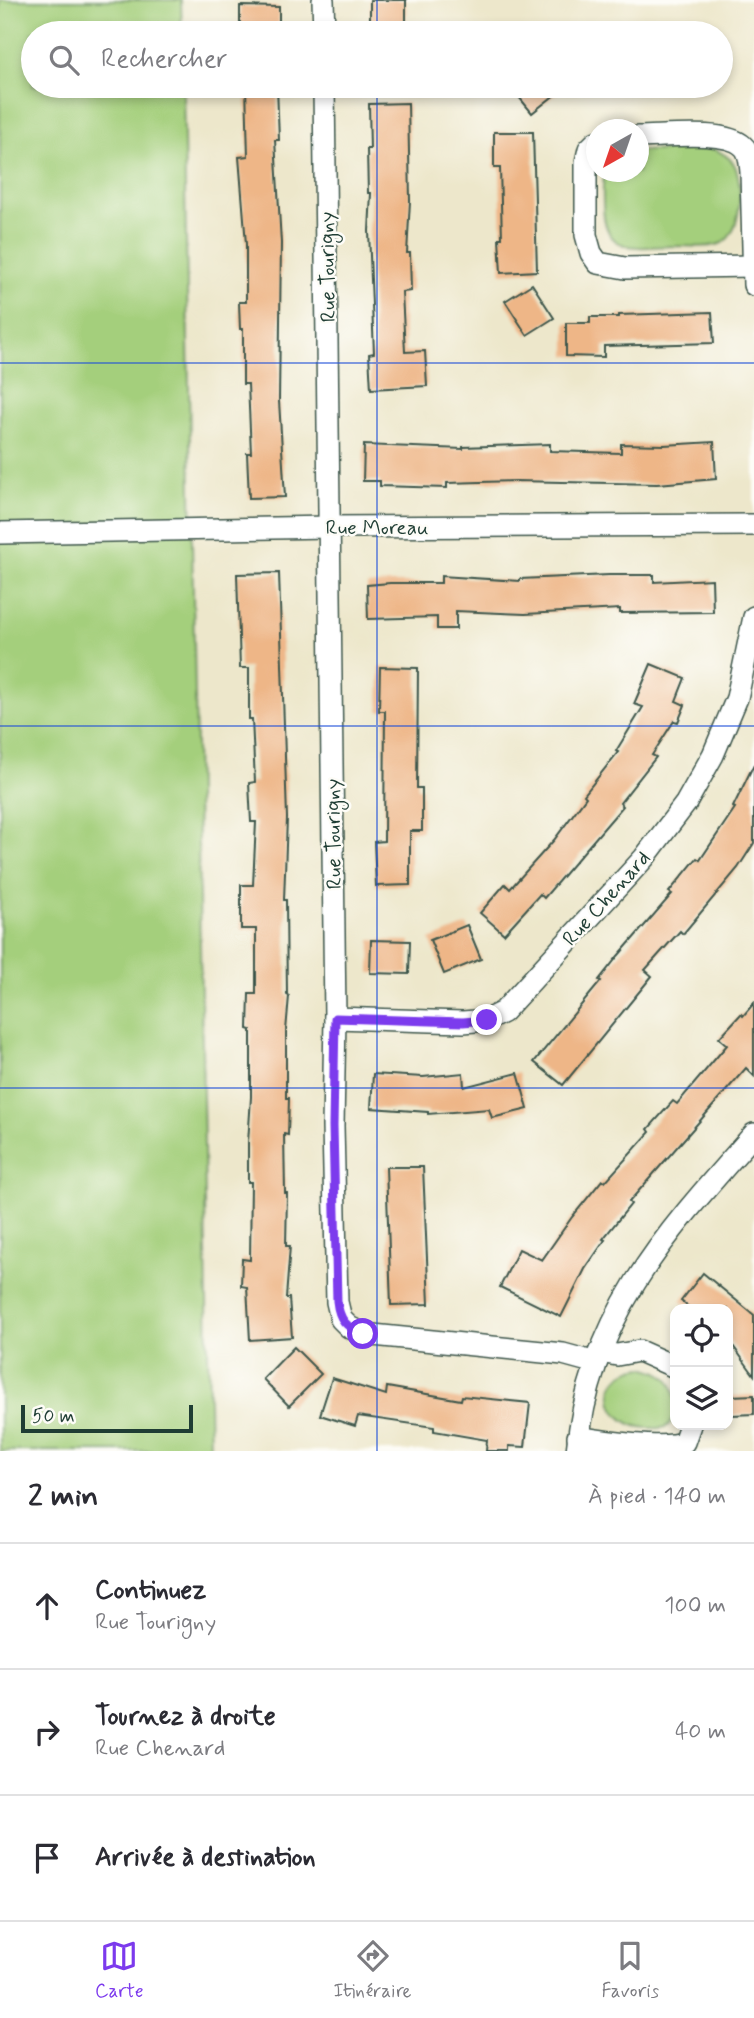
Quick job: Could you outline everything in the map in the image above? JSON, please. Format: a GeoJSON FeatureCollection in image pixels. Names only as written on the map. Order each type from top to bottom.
{"type":"FeatureCollection","features":[{"type":"Feature","properties":{"kind":"street"},"geometry":{"type":"LineString","coordinates":[[323,0],[324,21]]}},
{"type":"Feature","properties":{"kind":"street","name":"Rue Tourigny"},"geometry":{"type":"LineString","coordinates":[[324,98],[335,1018],[335,1277],[341,1319],[349,1327],[363,1334],[597,1358]]}},
{"type":"Feature","properties":{"kind":"street"},"geometry":{"type":"LineString","coordinates":[[649,137],[722,136],[743,145],[749,156],[751,172],[754,285]]}},
{"type":"Feature","properties":{"kind":"street"},"geometry":{"type":"LineString","coordinates":[[586,182],[586,235],[591,253],[598,262],[625,268],[754,266]]}},
{"type":"Feature","properties":{"kind":"street","name":"Rue Moreau"},"geometry":{"type":"LineString","coordinates":[[0,533],[330,527],[754,525]]}},
{"type":"Feature","properties":{"kind":"street","name":"Rue Chenard"},"geometry":{"type":"LineString","coordinates":[[335,1018],[463,1022],[487,1020],[503,1012],[644,858],[686,803],[713,755],[737,698],[754,617]]}},
{"type":"Feature","properties":{"kind":"street"},"geometry":{"type":"LineString","coordinates":[[688,1430],[684,1442],[675,1448],[578,1444],[587,1390],[597,1358],[632,1287],[660,1243],[754,1134]]}},
{"type":"Feature","properties":{"kind":"street"},"geometry":{"type":"LineString","coordinates":[[597,1358],[639,1351],[670,1365]]}},
{"type":"Feature","properties":{"kind":"green space"},"geometry":{"type":"Polygon","coordinates":[[[0,0],[181,0],[182,21],[21,21],[21,98],[183,98],[210,1451],[0,1451],[0,0]]]}},
{"type":"Feature","properties":{"kind":"green space"},"geometry":{"type":"Polygon","coordinates":[[[713,149],[734,164],[739,183],[739,206],[734,229],[722,243],[698,247],[634,247],[615,240],[608,232],[604,220],[604,182],[649,182],[649,151],[713,149]]]}},
{"type":"Feature","properties":{"kind":"green space"},"geometry":{"type":"Polygon","coordinates":[[[643,1367],[656,1371],[670,1382],[670,1423],[665,1427],[634,1425],[622,1419],[615,1410],[611,1399],[612,1389],[617,1379],[628,1371],[643,1367]]]}},
{"type":"Feature","properties":{"kind":"building"},"geometry":{"type":"Polygon","coordinates":[[[370,0],[406,0],[406,21],[370,21],[370,0]]]}},
{"type":"Feature","properties":{"kind":"building"},"geometry":{"type":"Polygon","coordinates":[[[240,6],[279,7],[279,21],[240,21],[240,6]]]}},
{"type":"Feature","properties":{"kind":"building"},"geometry":{"type":"Polygon","coordinates":[[[246,98],[277,98],[279,140],[275,140],[281,243],[279,401],[285,497],[249,498],[247,453],[251,453],[248,384],[243,384],[243,329],[240,329],[239,302],[246,302],[246,244],[239,157],[248,156],[246,98]]]}},
{"type":"Feature","properties":{"kind":"building"},"geometry":{"type":"Polygon","coordinates":[[[520,98],[551,98],[532,113],[520,98]]]}},
{"type":"Feature","properties":{"kind":"building"},"geometry":{"type":"Polygon","coordinates":[[[408,103],[410,201],[407,253],[410,253],[411,291],[402,292],[405,352],[425,351],[427,386],[371,389],[369,354],[374,353],[369,231],[371,193],[368,193],[367,149],[370,149],[369,104],[408,103]]]}},
{"type":"Feature","properties":{"kind":"building"},"geometry":{"type":"Polygon","coordinates":[[[494,132],[533,132],[537,271],[501,273],[500,168],[494,168],[494,132]]]}},
{"type":"Feature","properties":{"kind":"building"},"geometry":{"type":"Polygon","coordinates":[[[532,284],[554,318],[527,335],[505,301],[532,284]]]}},
{"type":"Feature","properties":{"kind":"building"},"geometry":{"type":"Polygon","coordinates":[[[712,312],[714,343],[604,346],[604,357],[566,356],[566,323],[590,323],[590,317],[712,312]]]}},
{"type":"Feature","properties":{"kind":"building"},"geometry":{"type":"Polygon","coordinates":[[[714,442],[716,479],[657,484],[515,481],[447,483],[447,488],[380,486],[380,481],[363,481],[364,445],[463,449],[550,444],[550,451],[621,453],[621,444],[714,442]]]}},
{"type":"Feature","properties":{"kind":"building"},"geometry":{"type":"Polygon","coordinates":[[[279,573],[287,818],[284,900],[289,996],[286,1031],[288,1135],[284,1134],[286,1246],[290,1246],[286,1298],[289,1298],[292,1337],[250,1340],[247,1287],[241,1286],[242,1259],[250,1260],[251,1182],[248,1182],[248,1143],[251,1030],[248,1029],[249,994],[256,994],[256,929],[241,929],[241,885],[253,885],[256,822],[251,822],[249,783],[255,782],[252,719],[249,719],[249,668],[240,668],[237,574],[279,573]]]}},
{"type":"Feature","properties":{"kind":"building"},"geometry":{"type":"Polygon","coordinates":[[[654,575],[654,582],[712,579],[713,612],[620,613],[620,609],[525,614],[456,611],[456,629],[437,629],[437,617],[368,619],[367,585],[441,583],[441,576],[520,581],[654,575]]]}},
{"type":"Feature","properties":{"kind":"building"},"geometry":{"type":"Polygon","coordinates":[[[651,664],[685,678],[676,701],[685,705],[678,722],[674,721],[652,755],[656,757],[620,803],[623,806],[544,898],[540,894],[504,934],[480,913],[505,884],[510,889],[554,840],[586,797],[584,795],[618,752],[616,751],[643,707],[634,704],[651,664]]]}},
{"type":"Feature","properties":{"kind":"building"},"geometry":{"type":"Polygon","coordinates":[[[380,667],[418,668],[417,788],[422,788],[422,831],[410,831],[410,885],[376,886],[374,842],[384,841],[385,711],[379,711],[380,667]]]}},
{"type":"Feature","properties":{"kind":"building"},"geometry":{"type":"Polygon","coordinates":[[[754,764],[754,843],[738,868],[683,934],[680,931],[645,970],[652,976],[563,1085],[534,1062],[601,981],[599,980],[618,956],[672,894],[669,892],[697,858],[700,860],[735,808],[733,807],[754,764]]]}},
{"type":"Feature","properties":{"kind":"building"},"geometry":{"type":"Polygon","coordinates":[[[467,925],[481,959],[444,974],[430,940],[467,925]]]}},
{"type":"Feature","properties":{"kind":"building"},"geometry":{"type":"Polygon","coordinates":[[[371,940],[410,941],[409,974],[370,973],[371,940]]]}},
{"type":"Feature","properties":{"kind":"building"},"geometry":{"type":"Polygon","coordinates":[[[754,1003],[754,1076],[746,1068],[629,1202],[631,1204],[603,1239],[605,1240],[585,1269],[561,1317],[500,1287],[519,1249],[542,1260],[602,1180],[605,1182],[650,1132],[648,1129],[673,1101],[677,1104],[727,1045],[719,1038],[754,1003]]]}},
{"type":"Feature","properties":{"kind":"building"},"geometry":{"type":"Polygon","coordinates":[[[463,1073],[464,1087],[518,1073],[528,1109],[492,1118],[489,1109],[428,1114],[371,1108],[373,1074],[423,1077],[463,1073]]]}},
{"type":"Feature","properties":{"kind":"building"},"geometry":{"type":"Polygon","coordinates":[[[386,1167],[423,1167],[429,1304],[391,1305],[386,1167]]]}},
{"type":"Feature","properties":{"kind":"building"},"geometry":{"type":"Polygon","coordinates":[[[703,1273],[754,1315],[754,1375],[733,1346],[733,1304],[685,1304],[681,1301],[703,1273]]]}},
{"type":"Feature","properties":{"kind":"building"},"geometry":{"type":"Polygon","coordinates":[[[294,1347],[321,1374],[289,1406],[263,1379],[294,1347]]]}},
{"type":"Feature","properties":{"kind":"building"},"geometry":{"type":"Polygon","coordinates":[[[332,1378],[386,1395],[387,1387],[461,1400],[462,1396],[530,1403],[525,1447],[509,1446],[509,1451],[486,1451],[487,1440],[434,1431],[434,1427],[358,1416],[355,1426],[320,1415],[332,1378]]]}},
{"type":"Feature","properties":{"kind":"building"},"geometry":{"type":"Polygon","coordinates":[[[754,1395],[754,1414],[733,1415],[733,1396],[754,1395]]]}},
{"type":"Feature","properties":{"kind":"route"},"geometry":{"type":"LineString","coordinates":[[363,1334],[341,1319],[337,1301],[333,1126],[335,1018],[463,1022],[487,1020]]}}]}
